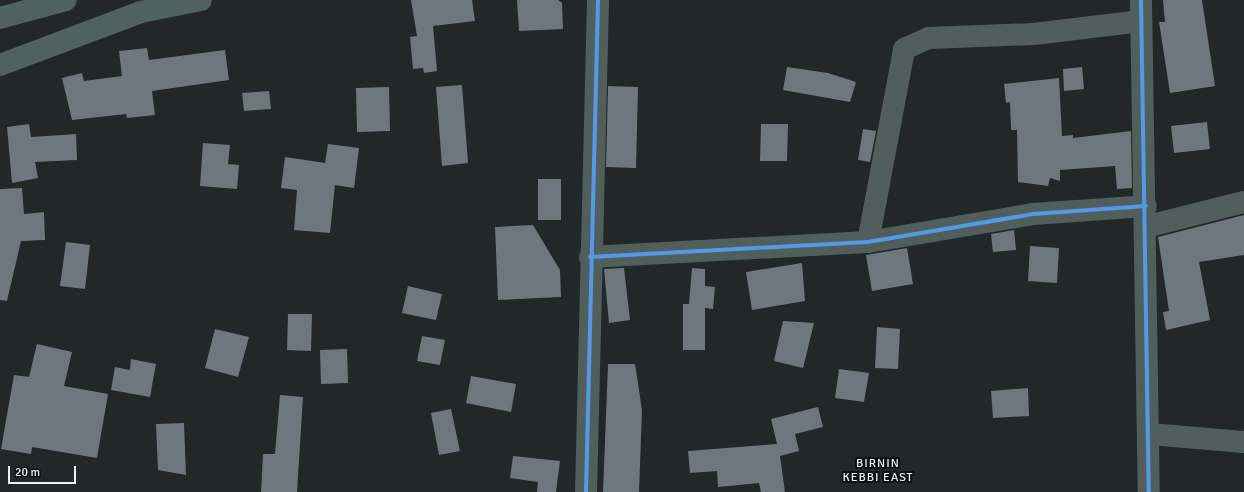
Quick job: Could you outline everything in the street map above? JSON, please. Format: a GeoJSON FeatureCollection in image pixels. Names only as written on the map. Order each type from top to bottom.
{"type":"FeatureCollection","features":[{"type":"Feature","properties":{"kind":"street"},"geometry":{"type":"LineString","coordinates":[[0,18],[66,0]]}},
{"type":"Feature","properties":{"kind":"street"},"geometry":{"type":"LineString","coordinates":[[0,65],[141,12],[201,0]]}},
{"type":"Feature","properties":{"kind":"street"},"geometry":{"type":"LineString","coordinates":[[586,492],[590,257],[598,0]]}},
{"type":"Feature","properties":{"kind":"street"},"geometry":{"type":"LineString","coordinates":[[1141,0],[1150,434],[1149,492]]}},
{"type":"Feature","properties":{"kind":"street"},"geometry":{"type":"LineString","coordinates":[[868,242],[904,49],[929,38],[1034,34],[1141,21]]}},
{"type":"Feature","properties":{"kind":"street"},"geometry":{"type":"LineString","coordinates":[[590,257],[868,242],[1033,214],[1145,216],[1244,202]]}},
{"type":"Feature","properties":{"kind":"street"},"geometry":{"type":"LineString","coordinates":[[1150,434],[1244,442]]}},
{"type":"Feature","properties":{"kind":"building"},"geometry":{"type":"Polygon","coordinates":[[[411,0],[472,0],[475,21],[433,26],[437,71],[424,73],[423,68],[413,69],[410,37],[417,36],[411,0]]]}},
{"type":"Feature","properties":{"kind":"building"},"geometry":{"type":"Polygon","coordinates":[[[517,0],[558,0],[562,3],[563,29],[519,31],[517,0]]]}},
{"type":"Feature","properties":{"kind":"building"},"geometry":{"type":"Polygon","coordinates":[[[1163,0],[1202,0],[1215,86],[1170,93],[1159,22],[1165,22],[1163,0]]]}},
{"type":"Feature","properties":{"kind":"building"},"geometry":{"type":"Polygon","coordinates":[[[147,48],[149,60],[225,50],[229,80],[152,91],[155,115],[127,118],[126,114],[72,120],[62,78],[82,73],[84,81],[122,76],[119,51],[147,48]]]}},
{"type":"Feature","properties":{"kind":"building"},"geometry":{"type":"Polygon","coordinates":[[[787,67],[828,73],[856,82],[850,102],[783,90],[787,67]]]}},
{"type":"Feature","properties":{"kind":"building"},"geometry":{"type":"Polygon","coordinates":[[[1082,67],[1084,89],[1064,91],[1063,69],[1082,67]]]}},
{"type":"Feature","properties":{"kind":"building"},"geometry":{"type":"Polygon","coordinates":[[[1059,78],[1062,136],[1073,135],[1073,138],[1131,131],[1132,188],[1117,189],[1115,166],[1060,170],[1060,181],[1050,178],[1048,186],[1018,182],[1017,130],[1011,130],[1010,102],[1006,103],[1004,84],[1059,78]]]}},
{"type":"Feature","properties":{"kind":"building"},"geometry":{"type":"Polygon","coordinates":[[[462,85],[468,163],[442,166],[436,87],[462,85]]]}},
{"type":"Feature","properties":{"kind":"building"},"geometry":{"type":"Polygon","coordinates":[[[608,86],[638,87],[636,168],[606,167],[608,86]]]}},
{"type":"Feature","properties":{"kind":"building"},"geometry":{"type":"Polygon","coordinates":[[[389,87],[390,131],[357,132],[356,88],[389,87]]]}},
{"type":"Feature","properties":{"kind":"building"},"geometry":{"type":"Polygon","coordinates":[[[269,91],[271,109],[244,111],[242,93],[269,91]]]}},
{"type":"Feature","properties":{"kind":"building"},"geometry":{"type":"Polygon","coordinates":[[[1207,122],[1210,149],[1174,153],[1171,126],[1207,122]]]}},
{"type":"Feature","properties":{"kind":"building"},"geometry":{"type":"Polygon","coordinates":[[[29,124],[31,137],[76,134],[77,160],[35,162],[38,178],[12,183],[7,127],[29,124]]]}},
{"type":"Feature","properties":{"kind":"building"},"geometry":{"type":"Polygon","coordinates":[[[761,124],[788,124],[787,161],[760,161],[761,124]]]}},
{"type":"Feature","properties":{"kind":"building"},"geometry":{"type":"Polygon","coordinates":[[[863,129],[876,131],[870,162],[858,160],[863,129]]]}},
{"type":"Feature","properties":{"kind":"building"},"geometry":{"type":"Polygon","coordinates":[[[203,143],[230,145],[228,164],[239,165],[237,189],[200,186],[203,143]]]}},
{"type":"Feature","properties":{"kind":"building"},"geometry":{"type":"Polygon","coordinates":[[[328,144],[359,148],[354,188],[335,185],[330,233],[294,230],[297,190],[281,188],[285,157],[325,163],[328,144]]]}},
{"type":"Feature","properties":{"kind":"building"},"geometry":{"type":"Polygon","coordinates":[[[538,179],[561,179],[561,220],[538,220],[538,179]]]}},
{"type":"Feature","properties":{"kind":"building"},"geometry":{"type":"Polygon","coordinates":[[[22,188],[24,214],[44,212],[45,240],[21,241],[7,301],[0,300],[0,189],[22,188]]]}},
{"type":"Feature","properties":{"kind":"building"},"geometry":{"type":"Polygon","coordinates":[[[1244,215],[1244,255],[1199,262],[1210,320],[1166,330],[1163,312],[1169,311],[1158,237],[1244,215]]]}},
{"type":"Feature","properties":{"kind":"building"},"geometry":{"type":"Polygon","coordinates":[[[533,225],[560,270],[561,297],[498,300],[495,227],[533,225]]]}},
{"type":"Feature","properties":{"kind":"building"},"geometry":{"type":"Polygon","coordinates":[[[1014,230],[1016,250],[993,252],[991,234],[1014,230]]]}},
{"type":"Feature","properties":{"kind":"building"},"geometry":{"type":"Polygon","coordinates":[[[66,242],[90,245],[85,289],[60,286],[66,242]]]}},
{"type":"Feature","properties":{"kind":"building"},"geometry":{"type":"Polygon","coordinates":[[[1030,246],[1059,248],[1057,283],[1028,281],[1030,246]]]}},
{"type":"Feature","properties":{"kind":"building"},"geometry":{"type":"Polygon","coordinates":[[[907,248],[913,284],[872,291],[866,255],[907,248]]]}},
{"type":"Feature","properties":{"kind":"building"},"geometry":{"type":"Polygon","coordinates":[[[802,263],[805,301],[752,310],[746,272],[802,263]]]}},
{"type":"Feature","properties":{"kind":"building"},"geometry":{"type":"Polygon","coordinates":[[[641,267],[624,268],[630,320],[609,323],[604,269],[641,267]]]}},
{"type":"Feature","properties":{"kind":"building"},"geometry":{"type":"Polygon","coordinates":[[[692,268],[705,269],[705,286],[715,287],[713,309],[705,308],[705,350],[683,350],[683,304],[689,304],[692,268]]]}},
{"type":"Feature","properties":{"kind":"building"},"geometry":{"type":"Polygon","coordinates":[[[408,286],[442,294],[436,320],[402,313],[408,286]]]}},
{"type":"Feature","properties":{"kind":"building"},"geometry":{"type":"Polygon","coordinates":[[[288,314],[312,314],[311,351],[287,350],[288,314]]]}},
{"type":"Feature","properties":{"kind":"building"},"geometry":{"type":"Polygon","coordinates":[[[783,321],[814,323],[803,368],[774,361],[783,321]]]}},
{"type":"Feature","properties":{"kind":"building"},"geometry":{"type":"Polygon","coordinates":[[[877,327],[900,329],[898,369],[875,368],[877,327]]]}},
{"type":"Feature","properties":{"kind":"building"},"geometry":{"type":"Polygon","coordinates":[[[215,329],[249,337],[238,377],[205,368],[215,329]]]}},
{"type":"Feature","properties":{"kind":"building"},"geometry":{"type":"Polygon","coordinates":[[[422,336],[445,340],[440,365],[417,361],[422,336]]]}},
{"type":"Feature","properties":{"kind":"building"},"geometry":{"type":"Polygon","coordinates":[[[37,344],[72,352],[64,386],[108,394],[97,458],[32,447],[31,454],[1,449],[14,375],[29,377],[37,344]]]}},
{"type":"Feature","properties":{"kind":"building"},"geometry":{"type":"Polygon","coordinates":[[[347,349],[348,383],[321,384],[320,350],[347,349]]]}},
{"type":"Feature","properties":{"kind":"building"},"geometry":{"type":"Polygon","coordinates":[[[131,359],[156,364],[150,397],[111,390],[115,367],[130,370],[131,359]]]}},
{"type":"Feature","properties":{"kind":"building"},"geometry":{"type":"Polygon","coordinates":[[[608,364],[635,364],[642,410],[639,492],[603,492],[608,364]]]}},
{"type":"Feature","properties":{"kind":"building"},"geometry":{"type":"Polygon","coordinates":[[[839,369],[869,373],[864,402],[835,398],[839,369]]]}},
{"type":"Feature","properties":{"kind":"building"},"geometry":{"type":"Polygon","coordinates":[[[471,376],[516,384],[511,412],[466,403],[471,376]]]}},
{"type":"Feature","properties":{"kind":"building"},"geometry":{"type":"Polygon","coordinates":[[[1028,388],[1029,416],[993,418],[991,391],[1028,388]]]}},
{"type":"Feature","properties":{"kind":"building"},"geometry":{"type":"Polygon","coordinates":[[[280,395],[303,397],[297,492],[261,492],[263,454],[275,454],[280,395]]]}},
{"type":"Feature","properties":{"kind":"building"},"geometry":{"type":"Polygon","coordinates":[[[818,407],[823,427],[795,434],[799,451],[780,456],[785,492],[761,492],[759,483],[718,487],[717,471],[690,473],[688,451],[777,444],[771,419],[818,407]]]}},
{"type":"Feature","properties":{"kind":"building"},"geometry":{"type":"Polygon","coordinates":[[[451,409],[460,451],[439,455],[431,413],[451,409]]]}},
{"type":"Feature","properties":{"kind":"building"},"geometry":{"type":"Polygon","coordinates":[[[184,423],[186,475],[158,470],[156,424],[184,423]]]}},
{"type":"Feature","properties":{"kind":"building"},"geometry":{"type":"Polygon","coordinates":[[[513,456],[560,461],[556,492],[537,492],[538,482],[510,478],[513,456]]]}},
{"type":"Feature","properties":{"kind":"cycle path"},"geometry":{"type":"LineString","coordinates":[[586,492],[598,0]]}},
{"type":"Feature","properties":{"kind":"cycle path"},"geometry":{"type":"LineString","coordinates":[[1141,0],[1149,492]]}},
{"type":"Feature","properties":{"kind":"cycle path"},"geometry":{"type":"LineString","coordinates":[[590,257],[868,242],[1033,214],[1146,206]]}},
{"type":"Feature","properties":{"kind":"district","name":"BIRNIN KEBBI EAST"},"geometry":{"type":"Point","coordinates":[878,471]}}]}
